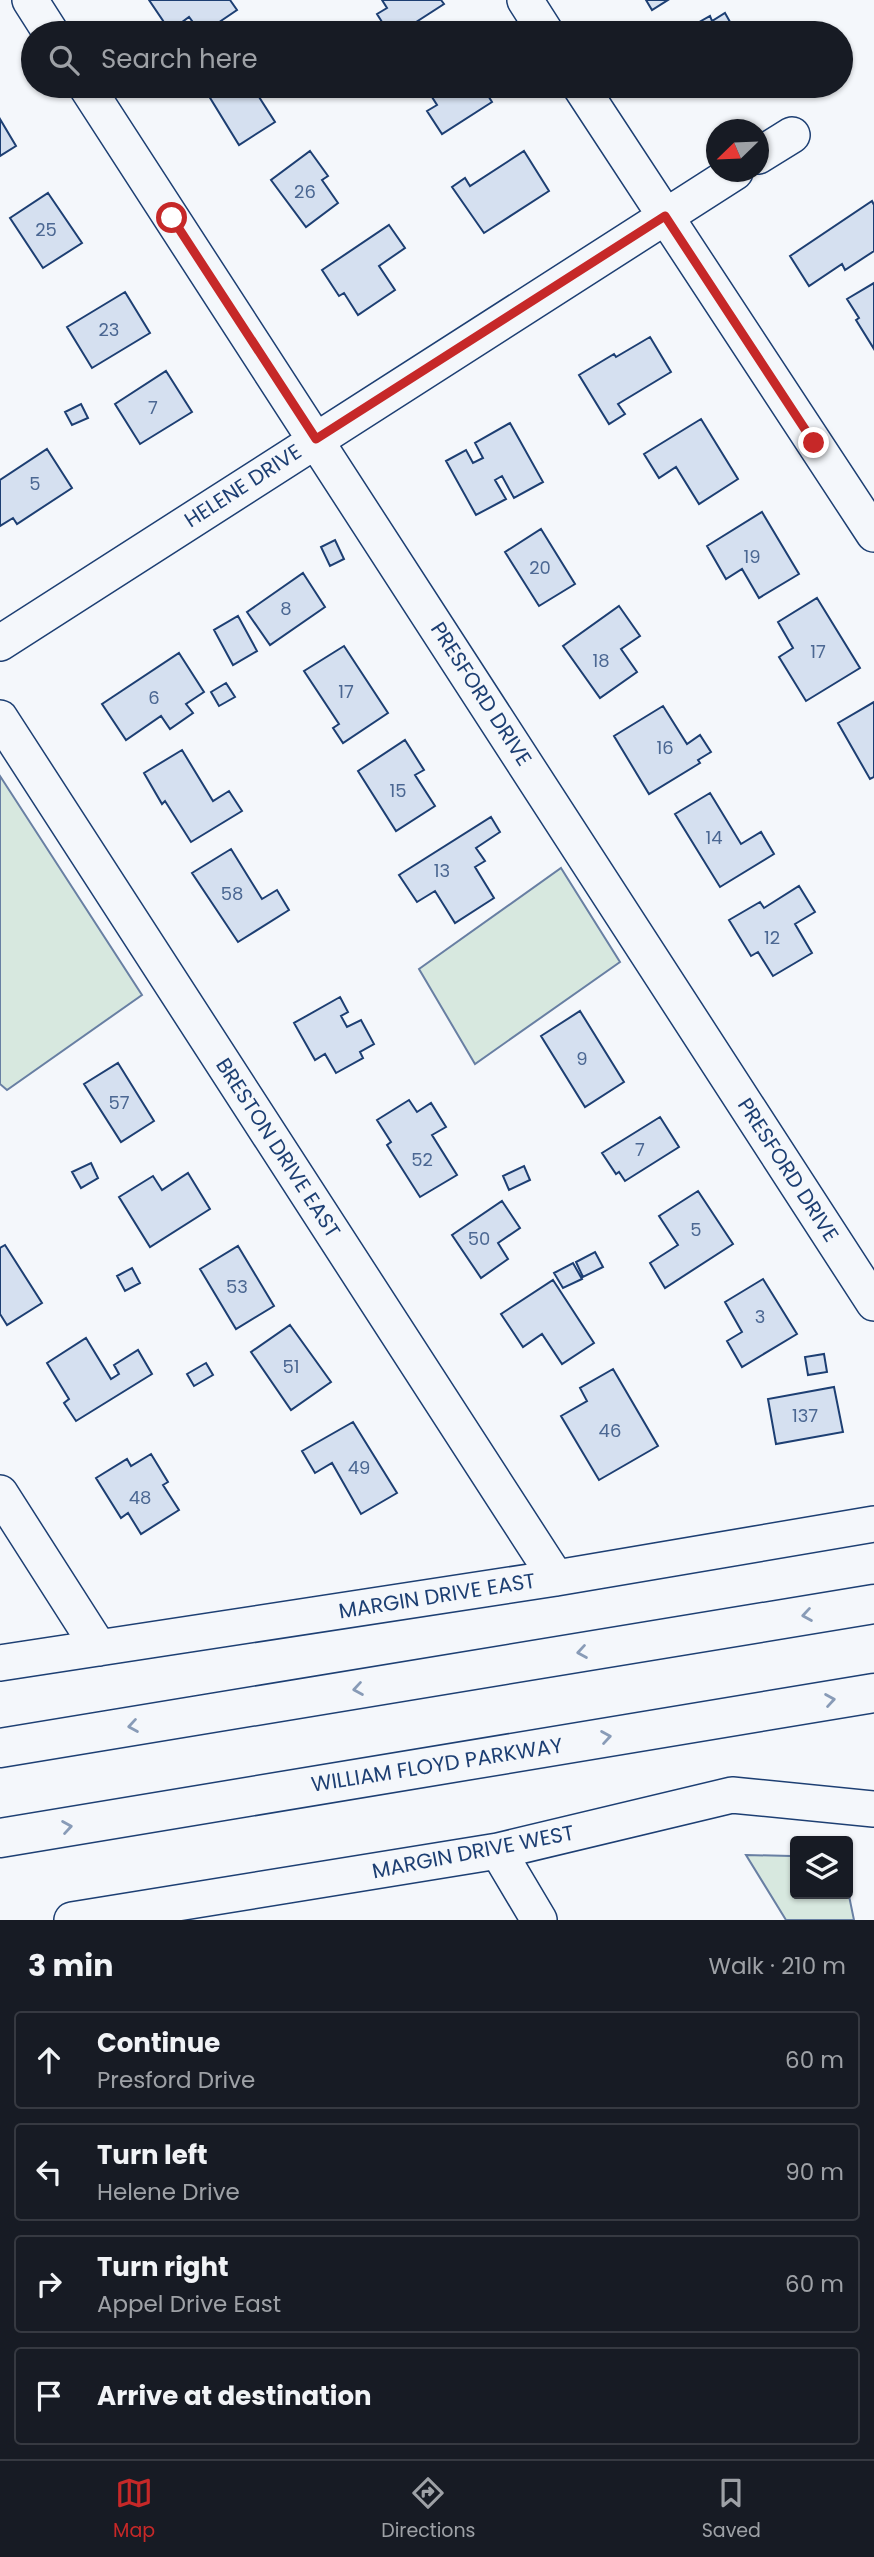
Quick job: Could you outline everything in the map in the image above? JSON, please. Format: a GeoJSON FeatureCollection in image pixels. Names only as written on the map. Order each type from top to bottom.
{"type":"FeatureCollection","features":[{"type":"Feature","properties":{"kind":"highway"},"geometry":{"type":"LineString","coordinates":[[0,1748],[874,1604]]}},
{"type":"Feature","properties":{"kind":"highway","name":"WILLIAM FLOYD PARKWAY"},"geometry":{"type":"LineString","coordinates":[[0,1838],[874,1693]]}},
{"type":"Feature","properties":{"kind":"street"},"geometry":{"type":"LineString","coordinates":[[30,0],[43,21]]}},
{"type":"Feature","properties":{"kind":"street"},"geometry":{"type":"LineString","coordinates":[[525,0],[538,21]]}},
{"type":"Feature","properties":{"kind":"street","name":"PRESFORD DRIVE"},"geometry":{"type":"LineString","coordinates":[[94,98],[874,1303]]}},
{"type":"Feature","properties":{"kind":"street"},"geometry":{"type":"LineString","coordinates":[[588,98],[874,534]]}},
{"type":"Feature","properties":{"kind":"street"},"geometry":{"type":"LineString","coordinates":[[769,149],[792,135]]}},
{"type":"Feature","properties":{"kind":"street","name":"HELENE DRIVE"},"geometry":{"type":"LineString","coordinates":[[0,643],[719,182]]}},
{"type":"Feature","properties":{"kind":"street","name":"BRESTON DRIVE EAST"},"geometry":{"type":"LineString","coordinates":[[0,718],[556,1578]]}},
{"type":"Feature","properties":{"kind":"street"},"geometry":{"type":"LineString","coordinates":[[0,1493],[99,1648]]}},
{"type":"Feature","properties":{"kind":"street","name":"MARGIN DRIVE EAST"},"geometry":{"type":"LineString","coordinates":[[0,1663],[556,1578],[874,1524]]}},
{"type":"Feature","properties":{"kind":"street","name":"MARGIN DRIVE WEST"},"geometry":{"type":"LineString","coordinates":[[72,1920],[498,1851],[732,1795],[874,1809]]}},
{"type":"Feature","properties":{"kind":"street"},"geometry":{"type":"LineString","coordinates":[[498,1851],[540,1920]]}},
{"type":"Feature","properties":{"kind":"shaded area"},"geometry":{"type":"Polygon","coordinates":[[[0,776],[142,995],[7,1090],[0,1084],[0,776]]]}},
{"type":"Feature","properties":{"kind":"shaded area"},"geometry":{"type":"Polygon","coordinates":[[[561,868],[620,962],[475,1064],[419,969],[561,868]]]}},
{"type":"Feature","properties":{"kind":"shaded area"},"geometry":{"type":"Polygon","coordinates":[[[746,1855],[790,1856],[790,1899],[850,1899],[854,1920],[786,1920],[746,1855]]]}},
{"type":"Feature","properties":{"kind":"building"},"geometry":{"type":"Polygon","coordinates":[[[149,0],[230,0],[237,10],[221,21],[192,21],[189,17],[184,21],[163,21],[149,0]]]}},
{"type":"Feature","properties":{"kind":"building"},"geometry":{"type":"Polygon","coordinates":[[[382,0],[441,0],[444,4],[418,21],[381,21],[377,14],[387,8],[382,0]]]}},
{"type":"Feature","properties":{"kind":"building"},"geometry":{"type":"Polygon","coordinates":[[[646,0],[668,0],[652,10],[646,0]]]}},
{"type":"Feature","properties":{"kind":"building"},"geometry":{"type":"Polygon","coordinates":[[[725,13],[730,21],[712,21],[725,13]]]}},
{"type":"Feature","properties":{"kind":"building"},"geometry":{"type":"Polygon","coordinates":[[[210,98],[260,98],[275,122],[239,145],[210,98]]]}},
{"type":"Feature","properties":{"kind":"building"},"geometry":{"type":"Polygon","coordinates":[[[433,98],[490,98],[492,102],[442,134],[427,111],[437,105],[433,98]]]}},
{"type":"Feature","properties":{"kind":"building"},"geometry":{"type":"Polygon","coordinates":[[[0,119],[16,146],[0,156],[0,119]]]}},
{"type":"Feature","properties":{"kind":"building"},"geometry":{"type":"Polygon","coordinates":[[[310,151],[328,176],[322,180],[338,203],[306,227],[271,180],[310,151]]]}},
{"type":"Feature","properties":{"kind":"building"},"geometry":{"type":"Polygon","coordinates":[[[524,151],[549,191],[484,233],[452,187],[465,178],[470,186],[524,151]]]}},
{"type":"Feature","properties":{"kind":"building"},"geometry":{"type":"Polygon","coordinates":[[[48,193],[82,243],[43,268],[10,218],[48,193]]]}},
{"type":"Feature","properties":{"kind":"building"},"geometry":{"type":"Polygon","coordinates":[[[872,201],[874,251],[845,270],[842,264],[809,286],[790,256],[872,201]]]}},
{"type":"Feature","properties":{"kind":"building"},"geometry":{"type":"Polygon","coordinates":[[[389,225],[405,248],[379,266],[395,290],[358,315],[344,293],[339,296],[322,270],[389,225]]]}},
{"type":"Feature","properties":{"kind":"building"},"geometry":{"type":"Polygon","coordinates":[[[874,283],[874,349],[847,299],[874,283]]]}},
{"type":"Feature","properties":{"kind":"building"},"geometry":{"type":"Polygon","coordinates":[[[125,292],[150,333],[92,368],[67,327],[125,292]]]}},
{"type":"Feature","properties":{"kind":"building"},"geometry":{"type":"Polygon","coordinates":[[[650,337],[671,372],[618,404],[625,414],[609,424],[579,375],[650,337]]]}},
{"type":"Feature","properties":{"kind":"building"},"geometry":{"type":"Polygon","coordinates":[[[166,371],[192,412],[140,444],[115,404],[166,371]]]}},
{"type":"Feature","properties":{"kind":"building"},"geometry":{"type":"Polygon","coordinates":[[[81,404],[88,418],[72,425],[65,412],[81,404]]]}},
{"type":"Feature","properties":{"kind":"building"},"geometry":{"type":"Polygon","coordinates":[[[701,419],[738,479],[699,504],[676,467],[659,478],[644,454],[701,419]]]}},
{"type":"Feature","properties":{"kind":"building"},"geometry":{"type":"Polygon","coordinates":[[[510,423],[543,482],[514,498],[502,476],[495,480],[506,499],[476,515],[446,461],[466,450],[473,463],[483,458],[475,443],[510,423]]]}},
{"type":"Feature","properties":{"kind":"building"},"geometry":{"type":"Polygon","coordinates":[[[47,449],[72,488],[17,524],[13,518],[0,526],[0,480],[47,449]]]}},
{"type":"Feature","properties":{"kind":"building"},"geometry":{"type":"Polygon","coordinates":[[[762,512],[799,574],[759,598],[742,569],[726,579],[707,546],[762,512]]]}},
{"type":"Feature","properties":{"kind":"building"},"geometry":{"type":"Polygon","coordinates":[[[541,529],[575,584],[539,606],[505,552],[541,529]]]}},
{"type":"Feature","properties":{"kind":"building"},"geometry":{"type":"Polygon","coordinates":[[[335,540],[344,559],[330,566],[321,547],[335,540]]]}},
{"type":"Feature","properties":{"kind":"building"},"geometry":{"type":"Polygon","coordinates":[[[303,573],[325,607],[270,645],[247,612],[303,573]]]}},
{"type":"Feature","properties":{"kind":"building"},"geometry":{"type":"Polygon","coordinates":[[[817,598],[860,668],[806,701],[779,657],[793,648],[778,622],[817,598]]]}},
{"type":"Feature","properties":{"kind":"building"},"geometry":{"type":"Polygon","coordinates":[[[619,606],[640,636],[621,649],[637,672],[600,698],[563,646],[619,606]]]}},
{"type":"Feature","properties":{"kind":"building"},"geometry":{"type":"Polygon","coordinates":[[[238,616],[257,651],[233,665],[214,630],[238,616]]]}},
{"type":"Feature","properties":{"kind":"building"},"geometry":{"type":"Polygon","coordinates":[[[344,646],[388,713],[343,743],[333,728],[339,724],[304,671],[344,646]]]}},
{"type":"Feature","properties":{"kind":"building"},"geometry":{"type":"Polygon","coordinates":[[[179,653],[204,692],[186,704],[193,713],[170,729],[161,716],[126,740],[102,704],[179,653]]]}},
{"type":"Feature","properties":{"kind":"building"},"geometry":{"type":"Polygon","coordinates":[[[226,683],[235,697],[219,706],[211,692],[226,683]]]}},
{"type":"Feature","properties":{"kind":"building"},"geometry":{"type":"Polygon","coordinates":[[[874,702],[874,777],[870,779],[838,723],[874,702]]]}},
{"type":"Feature","properties":{"kind":"building"},"geometry":{"type":"Polygon","coordinates":[[[663,706],[687,744],[700,735],[711,752],[698,760],[700,763],[649,794],[614,736],[663,706]]]}},
{"type":"Feature","properties":{"kind":"building"},"geometry":{"type":"Polygon","coordinates":[[[405,740],[424,770],[415,775],[435,806],[396,831],[358,771],[405,740]]]}},
{"type":"Feature","properties":{"kind":"building"},"geometry":{"type":"Polygon","coordinates":[[[182,750],[213,801],[229,791],[242,811],[191,842],[165,801],[162,804],[144,773],[182,750]]]}},
{"type":"Feature","properties":{"kind":"building"},"geometry":{"type":"Polygon","coordinates":[[[710,793],[741,844],[761,832],[774,854],[720,887],[675,814],[710,793]]]}},
{"type":"Feature","properties":{"kind":"building"},"geometry":{"type":"Polygon","coordinates":[[[491,817],[500,832],[476,848],[485,861],[475,867],[494,898],[455,923],[435,891],[417,902],[399,875],[491,817]]]}},
{"type":"Feature","properties":{"kind":"building"},"geometry":{"type":"Polygon","coordinates":[[[231,849],[262,899],[277,890],[289,910],[238,942],[192,873],[231,849]]]}},
{"type":"Feature","properties":{"kind":"building"},"geometry":{"type":"Polygon","coordinates":[[[799,886],[815,912],[795,924],[812,953],[773,976],[758,952],[751,956],[729,920],[760,902],[764,908],[799,886]]]}},
{"type":"Feature","properties":{"kind":"building"},"geometry":{"type":"Polygon","coordinates":[[[340,997],[348,1012],[341,1016],[347,1027],[361,1020],[374,1044],[360,1052],[363,1058],[336,1073],[325,1054],[315,1060],[294,1023],[340,997]]]}},
{"type":"Feature","properties":{"kind":"building"},"geometry":{"type":"Polygon","coordinates":[[[580,1011],[624,1082],[585,1107],[541,1036],[580,1011]]]}},
{"type":"Feature","properties":{"kind":"building"},"geometry":{"type":"Polygon","coordinates":[[[118,1063],[154,1121],[121,1142],[84,1084],[118,1063]]]}},
{"type":"Feature","properties":{"kind":"building"},"geometry":{"type":"Polygon","coordinates":[[[409,1100],[417,1112],[431,1103],[446,1127],[432,1135],[457,1175],[420,1197],[387,1145],[391,1142],[377,1120],[409,1100]]]}},
{"type":"Feature","properties":{"kind":"building"},"geometry":{"type":"Polygon","coordinates":[[[660,1117],[679,1147],[625,1181],[619,1172],[616,1174],[602,1153],[660,1117]]]}},
{"type":"Feature","properties":{"kind":"building"},"geometry":{"type":"Polygon","coordinates":[[[91,1163],[98,1178],[81,1188],[72,1172],[91,1163]]]}},
{"type":"Feature","properties":{"kind":"building"},"geometry":{"type":"Polygon","coordinates":[[[524,1166],[530,1180],[509,1190],[503,1176],[524,1166]]]}},
{"type":"Feature","properties":{"kind":"building"},"geometry":{"type":"Polygon","coordinates":[[[188,1173],[210,1209],[150,1247],[119,1197],[153,1176],[162,1190],[188,1173]]]}},
{"type":"Feature","properties":{"kind":"building"},"geometry":{"type":"Polygon","coordinates":[[[698,1191],[733,1244],[665,1288],[650,1263],[678,1245],[659,1216],[698,1191]]]}},
{"type":"Feature","properties":{"kind":"building"},"geometry":{"type":"Polygon","coordinates":[[[502,1201],[520,1228],[498,1243],[508,1259],[481,1278],[452,1235],[502,1201]]]}},
{"type":"Feature","properties":{"kind":"building"},"geometry":{"type":"Polygon","coordinates":[[[5,1245],[42,1303],[7,1325],[0,1314],[0,1248],[5,1245]]]}},
{"type":"Feature","properties":{"kind":"building"},"geometry":{"type":"Polygon","coordinates":[[[238,1246],[274,1306],[236,1329],[200,1269],[238,1246]]]}},
{"type":"Feature","properties":{"kind":"building"},"geometry":{"type":"Polygon","coordinates":[[[595,1252],[603,1267],[583,1277],[576,1262],[595,1252]]]}},
{"type":"Feature","properties":{"kind":"building"},"geometry":{"type":"Polygon","coordinates":[[[573,1263],[582,1279],[563,1288],[554,1273],[573,1263]]]}},
{"type":"Feature","properties":{"kind":"building"},"geometry":{"type":"Polygon","coordinates":[[[132,1268],[140,1283],[125,1291],[117,1276],[132,1268]]]}},
{"type":"Feature","properties":{"kind":"building"},"geometry":{"type":"Polygon","coordinates":[[[763,1279],[797,1334],[742,1367],[727,1341],[742,1332],[725,1302],[763,1279]]]}},
{"type":"Feature","properties":{"kind":"building"},"geometry":{"type":"Polygon","coordinates":[[[553,1280],[594,1343],[562,1364],[542,1334],[523,1347],[501,1314],[553,1280]]]}},
{"type":"Feature","properties":{"kind":"building"},"geometry":{"type":"Polygon","coordinates":[[[290,1325],[331,1382],[291,1410],[251,1352],[290,1325]]]}},
{"type":"Feature","properties":{"kind":"building"},"geometry":{"type":"Polygon","coordinates":[[[86,1338],[111,1379],[119,1374],[114,1365],[138,1350],[152,1374],[76,1421],[64,1403],[69,1399],[47,1363],[86,1338]]]}},
{"type":"Feature","properties":{"kind":"building"},"geometry":{"type":"Polygon","coordinates":[[[824,1354],[827,1372],[808,1375],[805,1357],[824,1354]]]}},
{"type":"Feature","properties":{"kind":"building"},"geometry":{"type":"Polygon","coordinates":[[[206,1363],[213,1375],[194,1386],[187,1374],[206,1363]]]}},
{"type":"Feature","properties":{"kind":"building"},"geometry":{"type":"Polygon","coordinates":[[[613,1369],[658,1446],[599,1480],[561,1416],[587,1401],[580,1388],[613,1369]]]}},
{"type":"Feature","properties":{"kind":"building"},"geometry":{"type":"Polygon","coordinates":[[[834,1387],[843,1432],[776,1444],[768,1399],[834,1387]]]}},
{"type":"Feature","properties":{"kind":"building"},"geometry":{"type":"Polygon","coordinates":[[[353,1422],[397,1493],[361,1514],[332,1463],[315,1473],[302,1451],[353,1422]]]}},
{"type":"Feature","properties":{"kind":"building"},"geometry":{"type":"Polygon","coordinates":[[[151,1454],[168,1482],[163,1485],[179,1510],[141,1534],[128,1513],[121,1518],[96,1478],[127,1459],[131,1466],[151,1454]]]}},
{"type":"Feature","properties":{"kind":"route"},"geometry":{"type":"LineString","coordinates":[[172,218],[316,439],[665,216],[814,443]]}}]}
